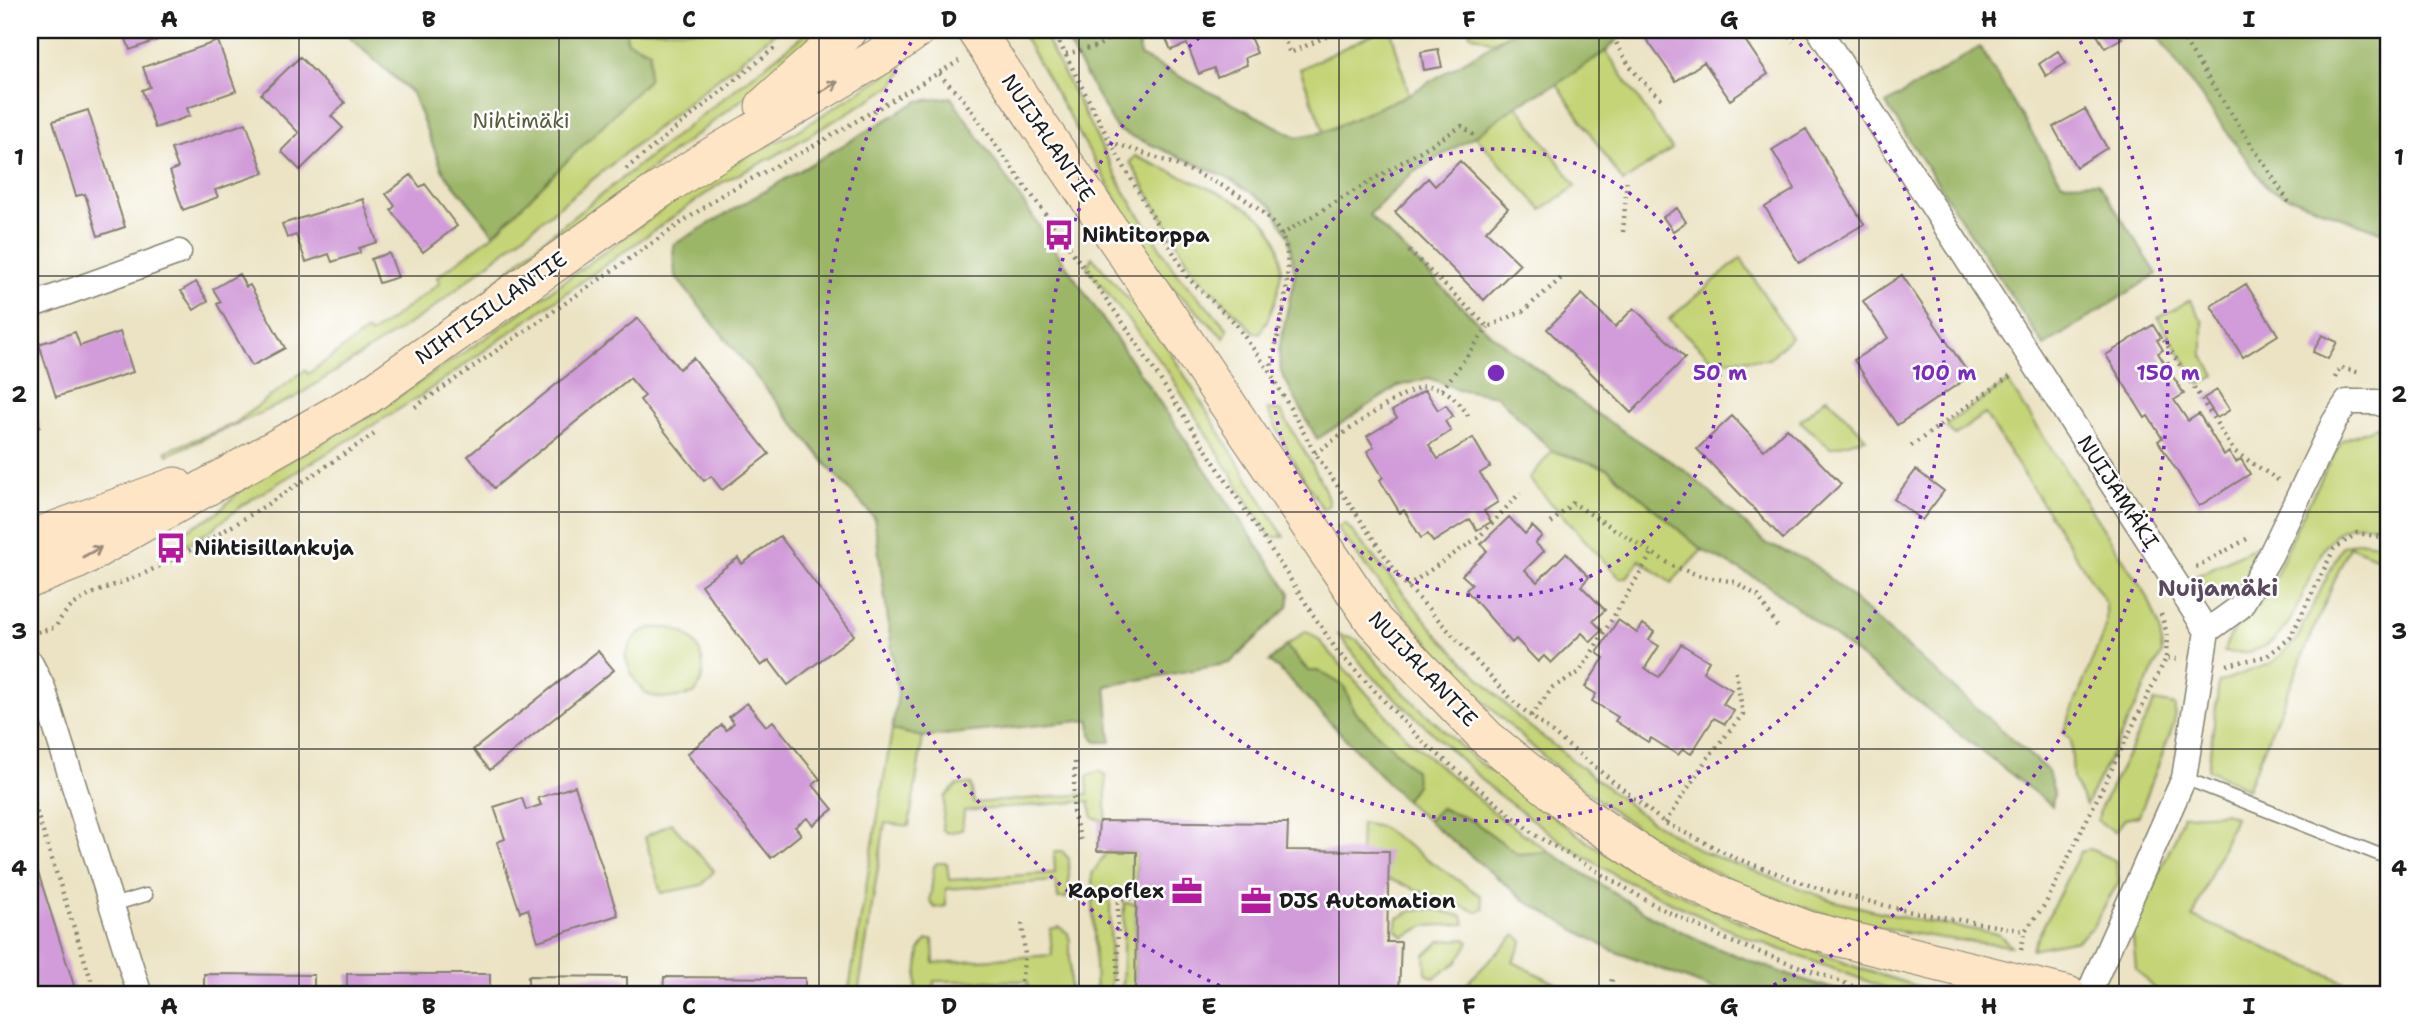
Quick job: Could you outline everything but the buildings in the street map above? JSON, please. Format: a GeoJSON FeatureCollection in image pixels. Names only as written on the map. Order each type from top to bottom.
{"type":"FeatureCollection","features":[{"type":"Feature","properties":{"kind":"main road","name":"NIHTISILLANTIE"},"geometry":{"type":"LineString","coordinates":[[706,159],[849,30]]}},
{"type":"Feature","properties":{"kind":"main road","name":"NIHTISILLANTIE"},"geometry":{"type":"LineString","coordinates":[[30,579],[78,560],[272,453],[366,397],[706,159],[882,55],[917,30]]}},
{"type":"Feature","properties":{"kind":"main road","name":"NUIJALANTIE"},"geometry":{"type":"LineString","coordinates":[[975,30],[1374,621],[1488,738],[1585,816],[1647,858],[1723,897],[1808,930],[2068,995]]}},
{"type":"Feature","properties":{"kind":"main road","name":"NIHTISILLANTIE"},"geometry":{"type":"LineString","coordinates":[[30,539],[272,453]]}},
{"type":"Feature","properties":{"kind":"street","name":"NUIJAMÄKI"},"geometry":{"type":"LineString","coordinates":[[1819,30],[2207,631]]}},
{"type":"Feature","properties":{"kind":"street"},"geometry":{"type":"LineString","coordinates":[[30,306],[179,252]]}},
{"type":"Feature","properties":{"kind":"street"},"geometry":{"type":"LineString","coordinates":[[2088,995],[2184,778],[2207,631],[2240,607],[2270,556],[2334,422],[2347,401],[2376,401],[2388,406]]}},
{"type":"Feature","properties":{"kind":"street"},"geometry":{"type":"LineString","coordinates":[[30,662],[43,688],[140,995]]}},
{"type":"Feature","properties":{"kind":"lane"},"geometry":{"type":"LineString","coordinates":[[2184,778],[2388,858]]}},
{"type":"Feature","properties":{"kind":"lane"},"geometry":{"type":"LineString","coordinates":[[112,905],[146,895]]}},
{"type":"Feature","properties":{"kind":"path"},"geometry":{"type":"LineString","coordinates":[[1053,30],[1110,142],[1188,278],[1234,322],[1270,372],[1315,453],[1407,586],[1515,703],[1665,822],[1738,859],[1817,888],[1907,911],[2025,931]]}},
{"type":"Feature","properties":{"kind":"path"},"geometry":{"type":"LineString","coordinates":[[1065,54],[1098,46],[1122,30]]}},
{"type":"Feature","properties":{"kind":"path"},"geometry":{"type":"LineString","coordinates":[[1280,30],[1290,53],[1341,30]]}},
{"type":"Feature","properties":{"kind":"path"},"geometry":{"type":"LineString","coordinates":[[1611,30],[1617,47],[1639,80],[1663,100]]}},
{"type":"Feature","properties":{"kind":"path"},"geometry":{"type":"LineString","coordinates":[[2177,30],[2290,204]]}},
{"type":"Feature","properties":{"kind":"path"},"geometry":{"type":"LineString","coordinates":[[2382,30],[2388,36]]}},
{"type":"Feature","properties":{"kind":"path"},"geometry":{"type":"LineString","coordinates":[[622,173],[787,38]]}},
{"type":"Feature","properties":{"kind":"path"},"geometry":{"type":"LineString","coordinates":[[924,79],[939,74]]}},
{"type":"Feature","properties":{"kind":"path"},"geometry":{"type":"LineString","coordinates":[[1281,235],[1462,126],[1475,136]]}},
{"type":"Feature","properties":{"kind":"path"},"geometry":{"type":"LineString","coordinates":[[1110,142],[1184,166],[1272,219],[1287,253],[1285,296],[1270,372]]}},
{"type":"Feature","properties":{"kind":"path"},"geometry":{"type":"LineString","coordinates":[[1623,232],[1627,179]]}},
{"type":"Feature","properties":{"kind":"path"},"geometry":{"type":"LineString","coordinates":[[1409,251],[1488,327]]}},
{"type":"Feature","properties":{"kind":"path"},"geometry":{"type":"LineString","coordinates":[[1442,390],[1488,327],[1522,311],[1564,276]]}},
{"type":"Feature","properties":{"kind":"path"},"geometry":{"type":"LineString","coordinates":[[2164,340],[2234,451],[2265,474],[2286,484]]}},
{"type":"Feature","properties":{"kind":"path"},"geometry":{"type":"LineString","coordinates":[[1911,446],[2010,376]]}},
{"type":"Feature","properties":{"kind":"path"},"geometry":{"type":"LineString","coordinates":[[1315,453],[1410,392],[1425,386],[1442,390],[1457,400],[1469,417]]}},
{"type":"Feature","properties":{"kind":"path"},"geometry":{"type":"LineString","coordinates":[[1407,586],[1479,537],[1520,494]]}},
{"type":"Feature","properties":{"kind":"path"},"geometry":{"type":"LineString","coordinates":[[1551,523],[1573,503],[1673,566],[1702,576],[1735,582],[1758,596],[1777,626]]}},
{"type":"Feature","properties":{"kind":"path"},"geometry":{"type":"LineString","coordinates":[[2012,981],[2025,931],[2046,903],[2166,658],[2229,666],[2267,656],[2290,638],[2334,549],[2357,533],[2388,538]]}},
{"type":"Feature","properties":{"kind":"path"},"geometry":{"type":"LineString","coordinates":[[1531,716],[1553,687],[1580,672],[1652,553]]}},
{"type":"Feature","properties":{"kind":"path"},"geometry":{"type":"LineString","coordinates":[[1665,822],[1706,760],[1743,714],[1735,668]]}},
{"type":"Feature","properties":{"kind":"path"},"geometry":{"type":"LineString","coordinates":[[1075,762],[1073,812],[1081,841]]}},
{"type":"Feature","properties":{"kind":"path"},"geometry":{"type":"LineString","coordinates":[[30,792],[96,995]]}},
{"type":"Feature","properties":{"kind":"path"},"geometry":{"type":"LineString","coordinates":[[1117,995],[1118,904],[1122,900],[1136,898]]}},
{"type":"Feature","properties":{"kind":"path"},"geometry":{"type":"LineString","coordinates":[[1019,995],[1025,956],[1022,921]]}},
{"type":"Feature","properties":{"kind":"path"},"geometry":{"type":"LineString","coordinates":[[1608,995],[1612,979]]}},
{"type":"Feature","properties":{"kind":"green space","name":"Nihtimäki"},"geometry":{"type":"Polygon","coordinates":[[[341,30],[778,30],[432,309],[294,398],[168,455],[166,451],[234,424],[305,370],[308,374],[367,331],[370,335],[440,283],[437,277],[494,234],[443,171],[412,93],[341,30]]]}},
{"type":"Feature","properties":{"kind":"green space","name":"Nihtimäki"},"geometry":{"type":"Polygon","coordinates":[[[341,30],[626,30],[627,41],[650,51],[648,80],[494,234],[443,171],[412,93],[341,30]]]}},
{"type":"Feature","properties":{"kind":"green space"},"geometry":{"type":"Polygon","coordinates":[[[810,30],[828,30],[490,293],[487,289],[540,243],[810,30]]]}},
{"type":"Feature","properties":{"kind":"green space"},"geometry":{"type":"Polygon","coordinates":[[[1020,30],[1035,30],[1047,41],[1123,189],[1176,273],[1228,329],[1224,338],[1165,280],[1153,263],[1020,30]]]}},
{"type":"Feature","properties":{"kind":"green space"},"geometry":{"type":"Polygon","coordinates":[[[1060,30],[1137,30],[1140,56],[1297,137],[1324,132],[1409,94],[1517,30],[1627,30],[1606,51],[1557,84],[1517,105],[1475,136],[1411,174],[1369,215],[1487,331],[1594,412],[1687,472],[1767,544],[1811,562],[2048,771],[2054,793],[2052,806],[1765,583],[1702,550],[1607,468],[1552,451],[1497,396],[1458,389],[1429,378],[1399,386],[1317,439],[1281,372],[1279,349],[1295,274],[1289,237],[1272,206],[1226,177],[1117,130],[1060,30]]]}},
{"type":"Feature","properties":{"kind":"green space"},"geometry":{"type":"Polygon","coordinates":[[[1381,30],[1391,30],[1409,94],[1324,132],[1300,69],[1381,30]]]}},
{"type":"Feature","properties":{"kind":"green space"},"geometry":{"type":"Polygon","coordinates":[[[1469,30],[1517,30],[1492,42],[1470,34],[1469,30]]]}},
{"type":"Feature","properties":{"kind":"green space"},"geometry":{"type":"Polygon","coordinates":[[[2153,30],[2388,30],[2388,235],[2268,189],[2153,30]]]}},
{"type":"Feature","properties":{"kind":"green space"},"geometry":{"type":"Polygon","coordinates":[[[1980,47],[2062,183],[2098,182],[2157,274],[2044,346],[1886,104],[1980,47]]]}},
{"type":"Feature","properties":{"kind":"green space"},"geometry":{"type":"Polygon","coordinates":[[[1606,51],[1672,149],[1623,182],[1557,84],[1606,51]]]}},
{"type":"Feature","properties":{"kind":"green space"},"geometry":{"type":"Polygon","coordinates":[[[901,65],[903,71],[894,85],[773,157],[721,183],[419,397],[244,504],[211,530],[187,544],[181,533],[216,514],[246,485],[366,418],[487,337],[713,173],[796,132],[901,65]]]}},
{"type":"Feature","properties":{"kind":"green space"},"geometry":{"type":"Polygon","coordinates":[[[951,97],[1290,593],[1288,607],[1230,663],[1106,686],[1111,742],[1096,742],[1091,734],[1090,720],[923,737],[892,730],[898,694],[874,517],[832,471],[675,276],[673,245],[918,101],[951,97]]]}},
{"type":"Feature","properties":{"kind":"green space"},"geometry":{"type":"Polygon","coordinates":[[[1517,105],[1576,186],[1542,210],[1475,136],[1517,105]]]}},
{"type":"Feature","properties":{"kind":"green space"},"geometry":{"type":"Polygon","coordinates":[[[1135,156],[1239,203],[1265,222],[1274,234],[1281,262],[1280,277],[1273,307],[1260,333],[1254,332],[1194,272],[1130,162],[1135,156]]]}},
{"type":"Feature","properties":{"kind":"green space"},"geometry":{"type":"Polygon","coordinates":[[[1092,257],[1161,337],[1284,537],[1270,537],[1167,370],[1087,267],[1092,257]]]}},
{"type":"Feature","properties":{"kind":"green space"},"geometry":{"type":"Polygon","coordinates":[[[1741,258],[1791,337],[1769,359],[1713,360],[1669,319],[1741,258]]]}},
{"type":"Feature","properties":{"kind":"green space"},"geometry":{"type":"Polygon","coordinates":[[[2190,300],[2203,322],[2203,356],[2215,376],[2200,385],[2158,318],[2190,300]]]}},
{"type":"Feature","properties":{"kind":"green space"},"geometry":{"type":"Polygon","coordinates":[[[2008,382],[2147,596],[2160,628],[2162,653],[2086,805],[2073,780],[2071,739],[2063,733],[2106,626],[2106,603],[1985,414],[1955,435],[1947,428],[1948,423],[2008,382]]]}},
{"type":"Feature","properties":{"kind":"green space"},"geometry":{"type":"Polygon","coordinates":[[[1827,397],[1866,438],[1830,448],[1800,421],[1827,397]]]}},
{"type":"Feature","properties":{"kind":"green space"},"geometry":{"type":"Polygon","coordinates":[[[1267,409],[1281,411],[1309,459],[1327,496],[1329,505],[1323,509],[1290,455],[1267,409]]]}},
{"type":"Feature","properties":{"kind":"green space"},"geometry":{"type":"Polygon","coordinates":[[[2384,424],[2388,425],[2388,527],[2356,525],[2337,533],[2323,550],[2290,620],[2275,639],[2254,651],[2224,652],[2237,627],[2268,592],[2316,488],[2342,440],[2384,424]]]}},
{"type":"Feature","properties":{"kind":"green space"},"geometry":{"type":"Polygon","coordinates":[[[1552,451],[1607,468],[1702,550],[1671,583],[1640,560],[1627,577],[1620,578],[1529,479],[1552,451]]]}},
{"type":"Feature","properties":{"kind":"green space"},"geometry":{"type":"Polygon","coordinates":[[[1345,523],[1438,635],[1519,718],[1643,816],[1703,852],[1834,901],[1906,918],[1999,934],[2011,946],[1889,929],[1809,909],[1732,880],[1642,831],[1544,757],[1454,671],[1374,577],[1337,528],[1345,523]]]}},
{"type":"Feature","properties":{"kind":"green space"},"geometry":{"type":"Polygon","coordinates":[[[2359,541],[2388,546],[2388,562],[2349,546],[2247,789],[2208,769],[2219,682],[2272,663],[2296,641],[2342,546],[2359,541]]]}},
{"type":"Feature","properties":{"kind":"green space"},"geometry":{"type":"Polygon","coordinates":[[[2263,543],[2248,577],[2241,585],[2223,595],[2197,594],[2190,579],[2263,543]]]}},
{"type":"Feature","properties":{"kind":"green space"},"geometry":{"type":"Polygon","coordinates":[[[651,628],[671,628],[684,633],[697,647],[703,666],[699,686],[694,694],[667,698],[648,694],[641,689],[625,656],[638,635],[651,628]]]}},
{"type":"Feature","properties":{"kind":"green space"},"geometry":{"type":"Polygon","coordinates":[[[1306,631],[1318,639],[1407,738],[1498,816],[1550,852],[1518,854],[1473,821],[1441,808],[1428,821],[1405,801],[1416,785],[1380,737],[1354,711],[1344,686],[1309,671],[1286,646],[1306,631]]]}},
{"type":"Feature","properties":{"kind":"green space"},"geometry":{"type":"Polygon","coordinates":[[[1339,635],[1357,640],[1398,687],[1472,757],[1588,842],[1646,878],[1743,923],[1858,968],[1945,995],[1899,993],[1736,933],[1620,878],[1566,845],[1495,792],[1368,672],[1339,635]]]}},
{"type":"Feature","properties":{"kind":"green space"},"geometry":{"type":"Polygon","coordinates":[[[1286,646],[1308,671],[1319,671],[1344,686],[1354,711],[1415,770],[1416,785],[1405,801],[1282,672],[1269,662],[1286,646]]]}},
{"type":"Feature","properties":{"kind":"green space"},"geometry":{"type":"Polygon","coordinates":[[[2155,701],[2175,705],[2174,723],[2139,816],[2125,819],[2115,832],[2098,821],[2100,809],[2155,701]]]}},
{"type":"Feature","properties":{"kind":"green space"},"geometry":{"type":"Polygon","coordinates":[[[892,730],[923,737],[909,826],[885,823],[858,995],[848,995],[892,730]]]}},
{"type":"Feature","properties":{"kind":"green space"},"geometry":{"type":"Polygon","coordinates":[[[1099,771],[1106,775],[1106,821],[1093,818],[1089,801],[964,811],[962,830],[947,833],[942,829],[945,797],[957,785],[971,784],[974,803],[1088,794],[1087,776],[1099,771]]]}},
{"type":"Feature","properties":{"kind":"green space"},"geometry":{"type":"Polygon","coordinates":[[[1440,808],[1473,821],[1518,854],[1550,852],[1654,918],[1714,947],[1791,976],[1853,995],[1728,995],[1611,950],[1527,902],[1428,821],[1440,808]]]}},
{"type":"Feature","properties":{"kind":"green space"},"geometry":{"type":"Polygon","coordinates":[[[2225,813],[2235,817],[2193,917],[2375,995],[2169,995],[2157,991],[2136,969],[2132,928],[2174,841],[2183,815],[2225,813]]]}},
{"type":"Feature","properties":{"kind":"green space"},"geometry":{"type":"Polygon","coordinates":[[[671,823],[714,871],[702,885],[661,893],[645,837],[671,823]]]}},
{"type":"Feature","properties":{"kind":"green space"},"geometry":{"type":"Polygon","coordinates":[[[1361,823],[1381,827],[1481,896],[1484,909],[1478,912],[1388,879],[1360,851],[1361,823]]]}},
{"type":"Feature","properties":{"kind":"green space"},"geometry":{"type":"Polygon","coordinates":[[[2090,849],[2116,861],[2119,881],[2092,928],[2078,940],[2032,949],[2080,852],[2090,849]]]}},
{"type":"Feature","properties":{"kind":"green space"},"geometry":{"type":"Polygon","coordinates":[[[1056,851],[1062,851],[1069,859],[1069,893],[1066,898],[1058,898],[1056,881],[946,889],[946,906],[935,908],[930,901],[934,866],[937,863],[947,863],[949,880],[1055,873],[1056,851]]]}},
{"type":"Feature","properties":{"kind":"green space"},"geometry":{"type":"Polygon","coordinates":[[[1107,852],[1137,852],[1136,889],[1113,890],[1110,896],[1111,995],[1096,995],[1092,874],[1107,852]]]}},
{"type":"Feature","properties":{"kind":"green space"},"geometry":{"type":"Polygon","coordinates":[[[1124,903],[1136,904],[1135,995],[1122,995],[1124,903]]]}},
{"type":"Feature","properties":{"kind":"green space"},"geometry":{"type":"Polygon","coordinates":[[[1433,909],[1462,916],[1465,924],[1425,926],[1403,937],[1396,929],[1398,918],[1414,910],[1433,909]]]}},
{"type":"Feature","properties":{"kind":"green space"},"geometry":{"type":"Polygon","coordinates":[[[1059,927],[1068,933],[1070,941],[1070,995],[1030,995],[1027,981],[934,981],[933,995],[915,995],[920,949],[927,940],[933,940],[934,963],[1052,955],[1050,929],[1059,927]]]}},
{"type":"Feature","properties":{"kind":"green space"},"geometry":{"type":"Polygon","coordinates":[[[1515,935],[1523,941],[1513,962],[1579,995],[1455,995],[1515,935]]]}},
{"type":"Feature","properties":{"kind":"green space"},"geometry":{"type":"Polygon","coordinates":[[[1465,939],[1469,942],[1457,962],[1434,978],[1426,974],[1425,955],[1440,941],[1465,939]]]}},
{"type":"Feature","properties":{"kind":"place","name":"Nihtitorppa"},"geometry":{"type":"Point","coordinates":[1059,235]}},
{"type":"Feature","properties":{"kind":"place","name":"Nihtisillankuja"},"geometry":{"type":"Point","coordinates":[171,548]}},
{"type":"Feature","properties":{"kind":"place","name":"Rapoflex"},"geometry":{"type":"Point","coordinates":[1187,891]}},
{"type":"Feature","properties":{"kind":"place","name":"DJS Automation"},"geometry":{"type":"Point","coordinates":[1256,901]}},
{"type":"Feature","properties":{"kind":"district","name":"Nuijamäki"},"geometry":{"type":"Point","coordinates":[2218,588]}}]}
